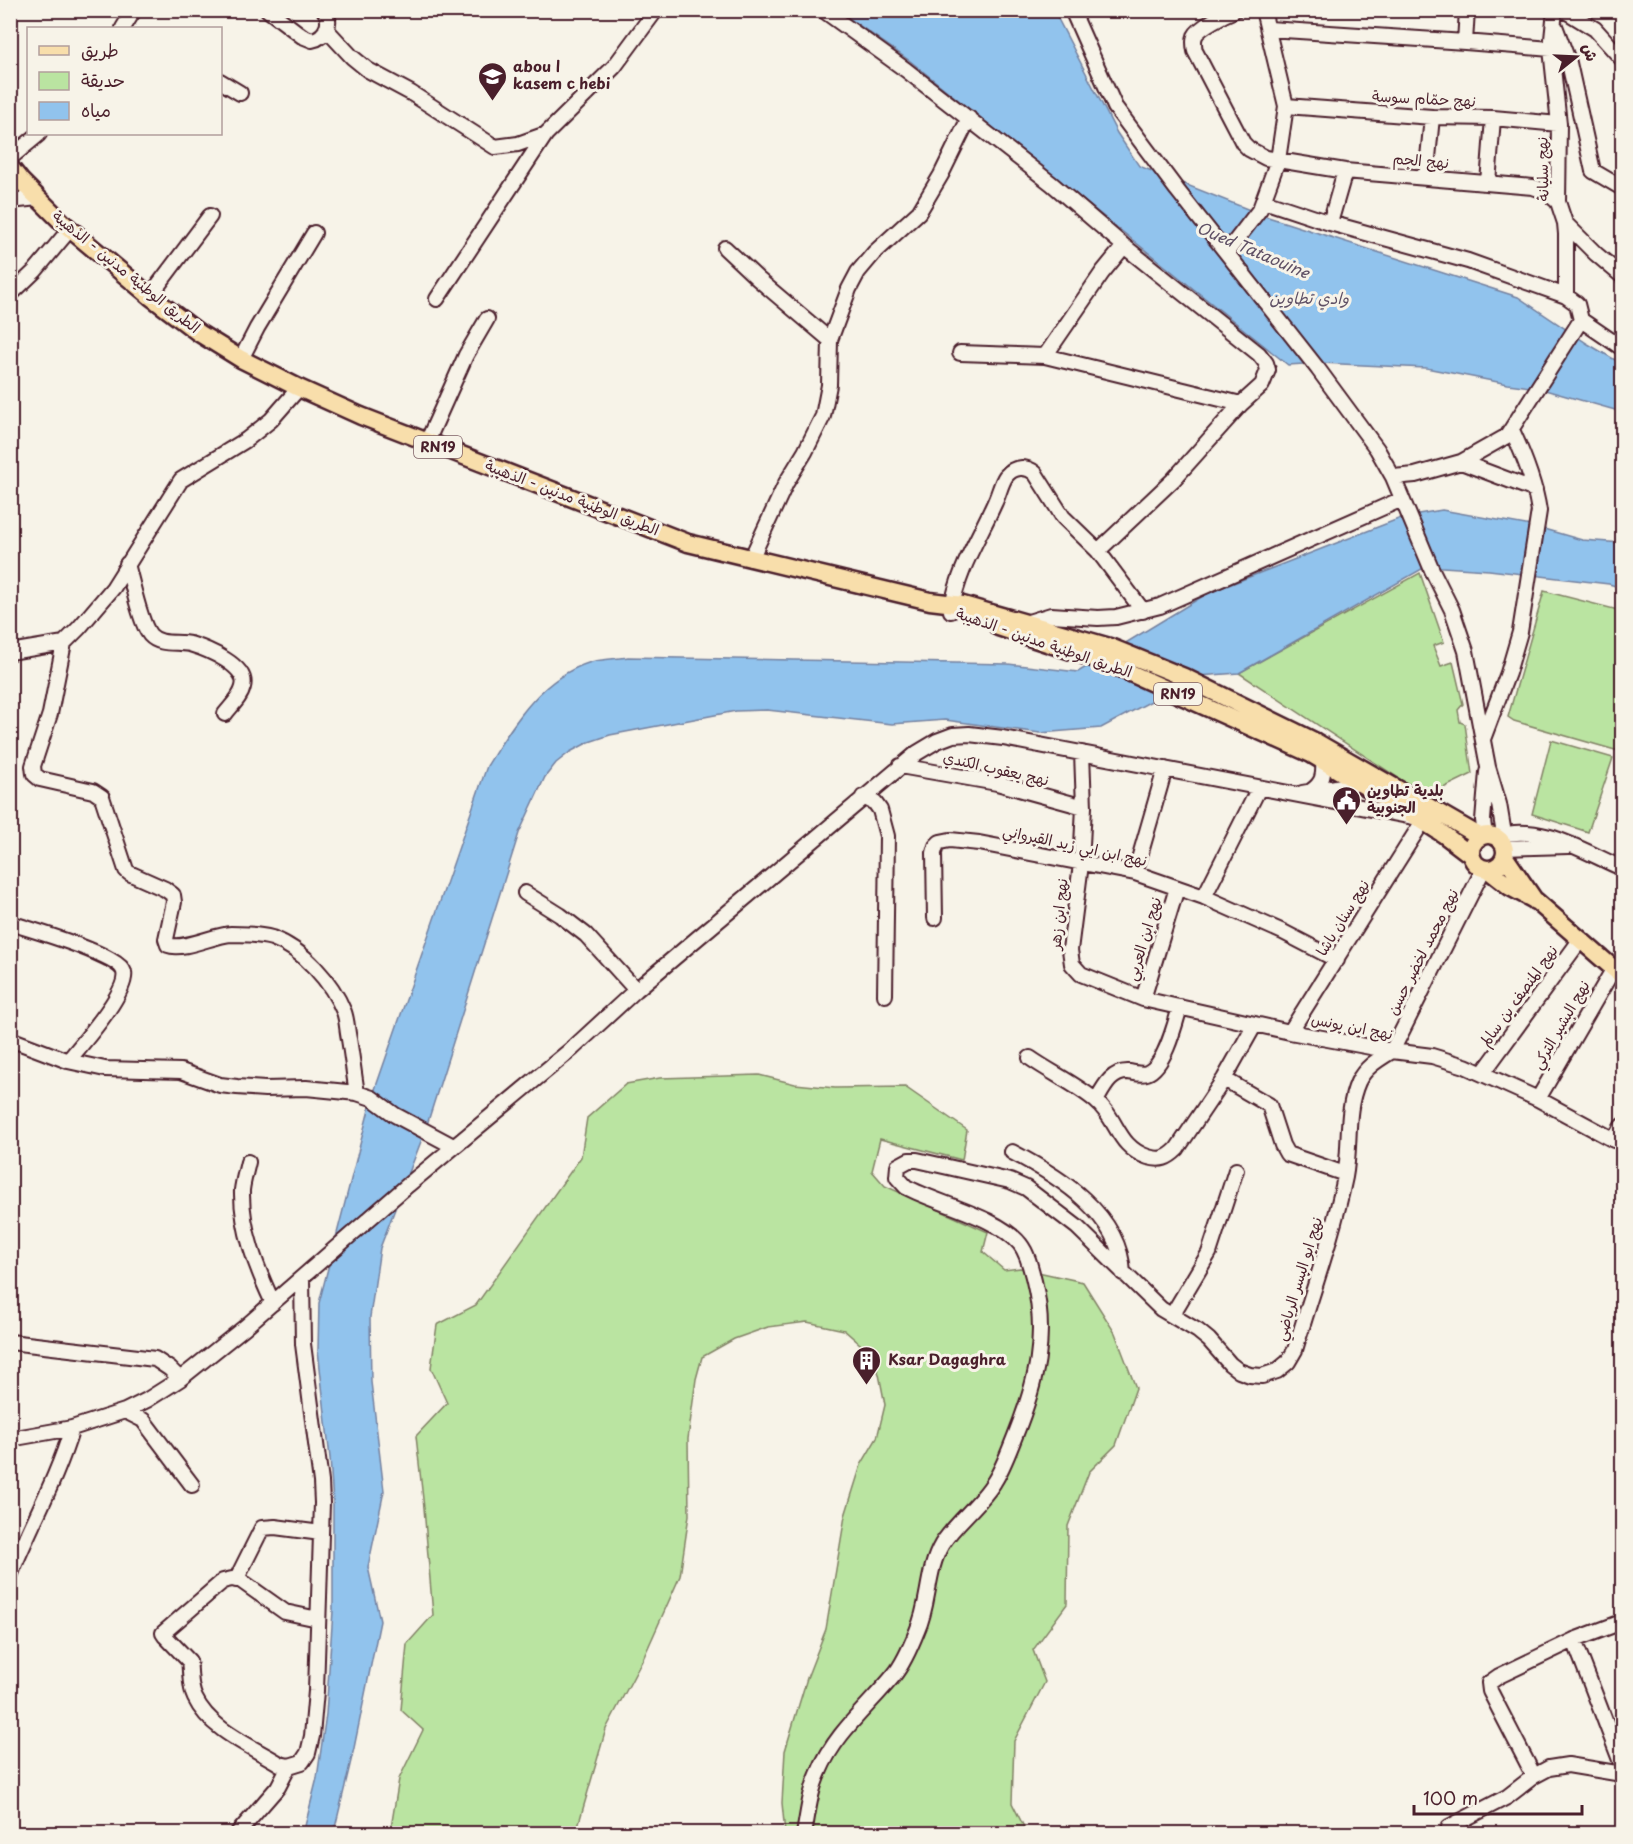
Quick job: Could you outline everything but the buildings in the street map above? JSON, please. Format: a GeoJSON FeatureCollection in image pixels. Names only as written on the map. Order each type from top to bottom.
{"type":"FeatureCollection","features":[{"type":"Feature","properties":{"kind":"main road","name":"الطريق الوطنية مدنين - الذهيبة"},"geometry":{"type":"LineString","coordinates":[[10,167],[70,229],[150,296],[199,333],[241,359],[299,388],[346,410],[688,543],[930,602],[1046,635],[1110,647],[1184,676],[1363,778],[1497,842],[1536,901]]}},
{"type":"Feature","properties":{"kind":"main road","name":"الطريق الوطنية مدنين - الذهيبة"},"geometry":{"type":"LineString","coordinates":[[951,608],[1025,623],[1046,635]]}},
{"type":"Feature","properties":{"kind":"main road","name":"الطريق الوطنية مدنين - الذهيبة"},"geometry":{"type":"LineString","coordinates":[[1363,778],[1443,834],[1510,887],[1536,901],[1618,972]]}},
{"type":"Feature","properties":{"kind":"main road"},"geometry":{"type":"LineString","coordinates":[[1497,842],[1500,865],[1481,865],[1474,843],[1497,842]]}},
{"type":"Feature","properties":{"kind":"street"},"geometry":{"type":"LineString","coordinates":[[127,27],[134,10]]}},
{"type":"Feature","properties":{"kind":"street"},"geometry":{"type":"LineString","coordinates":[[268,10],[309,40],[318,39],[326,29],[329,19],[324,10]]}},
{"type":"Feature","properties":{"kind":"street"},"geometry":{"type":"LineString","coordinates":[[437,299],[546,134],[614,67],[656,10]]}},
{"type":"Feature","properties":{"kind":"street"},"geometry":{"type":"LineString","coordinates":[[823,10],[898,63],[1052,184],[1124,246],[1259,354],[1266,363],[1268,370],[1262,385],[1241,404],[1173,480],[1098,551]]}},
{"type":"Feature","properties":{"kind":"street"},"geometry":{"type":"LineString","coordinates":[[1072,10],[1115,106],[1177,190],[1318,369],[1377,449],[1393,477],[1432,570],[1452,610],[1466,651],[1488,767],[1483,820],[1497,842],[1570,846],[1623,868]]}},
{"type":"Feature","properties":{"kind":"street","name":"نهج الجم"},"geometry":{"type":"LineString","coordinates":[[1235,10],[1195,34],[1193,42],[1195,51],[1244,143],[1256,154],[1345,171],[1533,187],[1545,191],[1558,202]]}},
{"type":"Feature","properties":{"kind":"street"},"geometry":{"type":"LineString","coordinates":[[1227,252],[1262,205],[1278,160],[1286,106],[1263,10]]}},
{"type":"Feature","properties":{"kind":"street"},"geometry":{"type":"LineString","coordinates":[[1465,42],[1467,10]]}},
{"type":"Feature","properties":{"kind":"street"},"geometry":{"type":"LineString","coordinates":[[1564,10],[1595,29],[1623,59]]}},
{"type":"Feature","properties":{"kind":"street"},"geometry":{"type":"LineString","coordinates":[[1555,17],[1569,63],[1593,171],[1623,188]]}},
{"type":"Feature","properties":{"kind":"street","name":"نهج سليانة"},"geometry":{"type":"LineString","coordinates":[[1555,17],[1551,49],[1559,124],[1558,202],[1565,223],[1566,296]]}},
{"type":"Feature","properties":{"kind":"street"},"geometry":{"type":"LineString","coordinates":[[326,29],[352,57],[368,70],[411,93],[489,144],[500,148],[546,134]]}},
{"type":"Feature","properties":{"kind":"street"},"geometry":{"type":"LineString","coordinates":[[1269,29],[1551,49]]}},
{"type":"Feature","properties":{"kind":"street"},"geometry":{"type":"LineString","coordinates":[[222,82],[240,93]]}},
{"type":"Feature","properties":{"kind":"street","name":"نهج حمّام سوسة"},"geometry":{"type":"LineString","coordinates":[[1286,106],[1559,124]]}},
{"type":"Feature","properties":{"kind":"street"},"geometry":{"type":"LineString","coordinates":[[1426,178],[1432,117]]}},
{"type":"Feature","properties":{"kind":"street"},"geometry":{"type":"LineString","coordinates":[[751,559],[786,483],[823,416],[829,385],[830,340],[849,289],[858,272],[881,246],[919,212],[941,176],[969,118]]}},
{"type":"Feature","properties":{"kind":"street"},"geometry":{"type":"LineString","coordinates":[[1488,183],[1492,118]]}},
{"type":"Feature","properties":{"kind":"street"},"geometry":{"type":"LineString","coordinates":[[10,158],[38,135]]}},
{"type":"Feature","properties":{"kind":"street"},"geometry":{"type":"LineString","coordinates":[[1330,223],[1345,171]]}},
{"type":"Feature","properties":{"kind":"street"},"geometry":{"type":"LineString","coordinates":[[10,201],[38,198]]}},
{"type":"Feature","properties":{"kind":"street"},"geometry":{"type":"LineString","coordinates":[[1262,205],[1468,261],[1566,296],[1577,304],[1580,323],[1533,393],[1512,430],[1499,442],[1461,462],[1415,475],[1393,477]]}},
{"type":"Feature","properties":{"kind":"street"},"geometry":{"type":"LineString","coordinates":[[150,296],[210,216]]}},
{"type":"Feature","properties":{"kind":"street"},"geometry":{"type":"LineString","coordinates":[[1565,223],[1596,255],[1623,276]]}},
{"type":"Feature","properties":{"kind":"street"},"geometry":{"type":"LineString","coordinates":[[10,295],[35,271],[70,229]]}},
{"type":"Feature","properties":{"kind":"street"},"geometry":{"type":"LineString","coordinates":[[241,359],[314,233]]}},
{"type":"Feature","properties":{"kind":"street"},"geometry":{"type":"LineString","coordinates":[[1046,357],[1102,273],[1124,246]]}},
{"type":"Feature","properties":{"kind":"street"},"geometry":{"type":"LineString","coordinates":[[725,248],[830,340]]}},
{"type":"Feature","properties":{"kind":"street"},"geometry":{"type":"LineString","coordinates":[[427,442],[466,355],[487,319]]}},
{"type":"Feature","properties":{"kind":"street"},"geometry":{"type":"LineString","coordinates":[[1580,323],[1623,348]]}},
{"type":"Feature","properties":{"kind":"street"},"geometry":{"type":"LineString","coordinates":[[960,353],[1046,357],[1241,404]]}},
{"type":"Feature","properties":{"kind":"street"},"geometry":{"type":"LineString","coordinates":[[299,388],[271,420],[246,440],[181,480],[112,588],[64,643],[50,714],[33,766],[34,774],[40,779],[93,791],[102,797],[126,870],[173,895],[174,902],[166,939],[168,945],[173,947],[229,934],[258,935],[273,939],[296,951],[314,967],[334,992],[345,1014],[357,1094]]}},
{"type":"Feature","properties":{"kind":"street"},"geometry":{"type":"LineString","coordinates":[[1483,739],[1508,673],[1520,632],[1538,524],[1539,511],[1535,490],[1512,430]]}},
{"type":"Feature","properties":{"kind":"street"},"geometry":{"type":"LineString","coordinates":[[1461,462],[1535,490]]}},
{"type":"Feature","properties":{"kind":"street"},"geometry":{"type":"LineString","coordinates":[[951,608],[964,563],[1007,476],[1022,468],[1030,469],[1035,473],[1063,518],[1098,551],[1143,611]]}},
{"type":"Feature","properties":{"kind":"street"},"geometry":{"type":"LineString","coordinates":[[1025,623],[1051,615],[1098,618],[1143,611],[1185,596],[1402,499]]}},
{"type":"Feature","properties":{"kind":"street"},"geometry":{"type":"LineString","coordinates":[[127,564],[150,635],[157,640],[190,644],[221,657],[242,673],[243,690],[225,714]]}},
{"type":"Feature","properties":{"kind":"street"},"geometry":{"type":"LineString","coordinates":[[10,652],[64,643]]}},
{"type":"Feature","properties":{"kind":"street"},"geometry":{"type":"LineString","coordinates":[[10,1439],[72,1428],[125,1411],[180,1379],[273,1304],[453,1146],[573,1047],[636,990],[863,796],[900,766],[937,741],[952,735],[969,734],[1003,738],[1420,820]]}},
{"type":"Feature","properties":{"kind":"street"},"geometry":{"type":"LineString","coordinates":[[1311,791],[1321,783],[1324,770],[1317,752]]}},
{"type":"Feature","properties":{"kind":"street","name":"نهج ابن زهر"},"geometry":{"type":"LineString","coordinates":[[1075,969],[1070,951],[1081,864],[1084,807],[1082,753]]}},
{"type":"Feature","properties":{"kind":"street","name":"نهج يعقوب الكندي"},"geometry":{"type":"LineString","coordinates":[[900,766],[997,783],[1084,807]]}},
{"type":"Feature","properties":{"kind":"street"},"geometry":{"type":"LineString","coordinates":[[1135,873],[1165,769]]}},
{"type":"Feature","properties":{"kind":"street"},"geometry":{"type":"LineString","coordinates":[[1288,794],[1311,791],[1363,778]]}},
{"type":"Feature","properties":{"kind":"street"},"geometry":{"type":"LineString","coordinates":[[1204,897],[1259,788]]}},
{"type":"Feature","properties":{"kind":"street"},"geometry":{"type":"LineString","coordinates":[[863,796],[875,803],[880,810],[887,836],[885,995]]}},
{"type":"Feature","properties":{"kind":"street","name":"نهج سنان باشا"},"geometry":{"type":"LineString","coordinates":[[1290,1032],[1337,960],[1420,820]]}},
{"type":"Feature","properties":{"kind":"street","name":"نهج ابن ابي زيد القيرواني"},"geometry":{"type":"LineString","coordinates":[[935,918],[934,853],[936,846],[940,842],[950,840],[979,843],[1135,873],[1204,897],[1283,932],[1337,960]]}},
{"type":"Feature","properties":{"kind":"street","name":"نهج محمد لخضر حسن"},"geometry":{"type":"LineString","coordinates":[[1392,1051],[1481,865]]}},
{"type":"Feature","properties":{"kind":"street","name":"نهج ابن العربي"},"geometry":{"type":"LineString","coordinates":[[1143,999],[1177,888]]}},
{"type":"Feature","properties":{"kind":"street"},"geometry":{"type":"LineString","coordinates":[[525,893],[586,935],[636,990]]}},
{"type":"Feature","properties":{"kind":"street"},"geometry":{"type":"LineString","coordinates":[[10,923],[53,936],[110,958],[124,969],[123,984],[119,992],[94,1030],[68,1061]]}},
{"type":"Feature","properties":{"kind":"street","name":"نهج المنصف بن سالم"},"geometry":{"type":"LineString","coordinates":[[1483,1073],[1581,939]]}},
{"type":"Feature","properties":{"kind":"street","name":"نهج ابن يونس"},"geometry":{"type":"LineString","coordinates":[[1075,969],[1096,982],[1143,999],[1290,1032],[1432,1056],[1483,1073],[1538,1099],[1614,1140],[1623,1126]]}},
{"type":"Feature","properties":{"kind":"street","name":"نهج البشير التركي"},"geometry":{"type":"LineString","coordinates":[[1538,1099],[1618,972]]}},
{"type":"Feature","properties":{"kind":"street"},"geometry":{"type":"LineString","coordinates":[[1096,1101],[1109,1080],[1115,1075],[1128,1072],[1144,1074],[1154,1067],[1165,1053],[1180,1007]]}},
{"type":"Feature","properties":{"kind":"street"},"geometry":{"type":"LineString","coordinates":[[1030,1058],[1096,1101],[1107,1113],[1128,1146],[1136,1152],[1161,1159],[1169,1157],[1177,1149],[1224,1080],[1255,1024]]}},
{"type":"Feature","properties":{"kind":"street"},"geometry":{"type":"LineString","coordinates":[[11,1040],[68,1061],[105,1070],[182,1071],[220,1085],[265,1089],[306,1088],[357,1094],[372,1098],[395,1114],[453,1146]]}},
{"type":"Feature","properties":{"kind":"street","name":"نهج ابو اليسر الرياضي"},"geometry":{"type":"LineString","coordinates":[[804,1833],[811,1796],[819,1771],[830,1749],[845,1728],[895,1674],[918,1629],[926,1605],[936,1556],[944,1542],[980,1503],[995,1480],[1026,1408],[1041,1344],[1041,1320],[1037,1291],[1029,1262],[1020,1244],[1007,1232],[991,1223],[906,1187],[897,1177],[898,1166],[909,1160],[917,1160],[1010,1182],[1026,1188],[1077,1227],[1161,1309],[1209,1340],[1230,1364],[1239,1371],[1262,1376],[1277,1371],[1288,1362],[1295,1350],[1336,1213],[1345,1174],[1350,1113],[1359,1080],[1372,1064],[1392,1051]]}},
{"type":"Feature","properties":{"kind":"street"},"geometry":{"type":"LineString","coordinates":[[1224,1080],[1269,1105],[1287,1154],[1345,1174]]}},
{"type":"Feature","properties":{"kind":"street"},"geometry":{"type":"LineString","coordinates":[[1012,1152],[1043,1170],[1091,1205],[1103,1219],[1111,1234],[1121,1257],[1123,1274]]}},
{"type":"Feature","properties":{"kind":"street"},"geometry":{"type":"LineString","coordinates":[[248,1162],[242,1189],[243,1210],[250,1245],[273,1304]]}},
{"type":"Feature","properties":{"kind":"street"},"geometry":{"type":"LineString","coordinates":[[1172,1315],[1209,1253],[1236,1170]]}},
{"type":"Feature","properties":{"kind":"street"},"geometry":{"type":"LineString","coordinates":[[302,1278],[303,1344],[321,1482],[321,1533],[316,1691],[312,1736],[308,1753],[302,1762],[289,1766],[280,1764],[225,1731],[204,1713],[194,1696],[189,1660],[163,1633],[223,1581],[236,1580],[271,1600],[285,1612],[318,1619]]}},
{"type":"Feature","properties":{"kind":"street"},"geometry":{"type":"LineString","coordinates":[[10,1342],[155,1359],[180,1379]]}},
{"type":"Feature","properties":{"kind":"street"},"geometry":{"type":"LineString","coordinates":[[125,1411],[143,1420],[192,1485]]}},
{"type":"Feature","properties":{"kind":"street"},"geometry":{"type":"LineString","coordinates":[[10,1576],[29,1528],[58,1470],[72,1428]]}},
{"type":"Feature","properties":{"kind":"street"},"geometry":{"type":"LineString","coordinates":[[236,1580],[262,1528],[275,1527],[321,1533]]}},
{"type":"Feature","properties":{"kind":"street"},"geometry":{"type":"LineString","coordinates":[[1534,1776],[1490,1691],[1489,1683],[1574,1640],[1623,1622]]}},
{"type":"Feature","properties":{"kind":"street"},"geometry":{"type":"LineString","coordinates":[[1574,1640],[1623,1765]]}},
{"type":"Feature","properties":{"kind":"street"},"geometry":{"type":"LineString","coordinates":[[1449,1827],[1507,1797],[1534,1776],[1557,1765],[1623,1774]]}},
{"type":"Feature","properties":{"kind":"street"},"geometry":{"type":"LineString","coordinates":[[237,1833],[278,1787],[289,1766]]}},
{"type":"Feature","properties":{"kind":"green space"},"geometry":{"type":"Polygon","coordinates":[[[1420,573],[1444,642],[1433,646],[1441,666],[1453,662],[1463,704],[1458,710],[1460,722],[1465,724],[1472,774],[1437,791],[1421,793],[1239,673],[1420,573]]]}},
{"type":"Feature","properties":{"kind":"green space"},"geometry":{"type":"Polygon","coordinates":[[[1544,591],[1622,611],[1622,752],[1514,721],[1508,717],[1544,591]]]}},
{"type":"Feature","properties":{"kind":"green space"},"geometry":{"type":"Polygon","coordinates":[[[1551,740],[1613,758],[1588,832],[1532,814],[1551,740]]]}},
{"type":"Feature","properties":{"kind":"green space"},"geometry":{"type":"Polygon","coordinates":[[[759,1075],[795,1084],[835,1088],[905,1087],[967,1130],[962,1160],[880,1139],[872,1171],[885,1186],[988,1232],[983,1252],[1004,1270],[1020,1268],[1083,1282],[1115,1333],[1136,1388],[1116,1445],[1089,1472],[1068,1526],[1067,1604],[1033,1650],[1045,1682],[1014,1741],[1012,1803],[1027,1833],[785,1833],[782,1803],[785,1751],[807,1678],[826,1629],[845,1516],[861,1465],[877,1438],[885,1405],[879,1374],[869,1352],[844,1330],[807,1322],[768,1327],[734,1339],[702,1357],[696,1379],[688,1439],[689,1515],[680,1576],[643,1659],[606,1729],[576,1833],[390,1834],[399,1779],[423,1730],[401,1710],[407,1644],[433,1615],[416,1436],[447,1403],[431,1368],[437,1325],[476,1305],[581,1157],[587,1118],[626,1084],[660,1078],[759,1075]]]}},
{"type":"Feature","properties":{"kind":"water","name":"وادي تطاوين"},"geometry":{"type":"Polygon","coordinates":[[[839,11],[1048,11],[1057,17],[1117,133],[1139,166],[1265,216],[1518,297],[1622,364],[1622,412],[1538,388],[1426,368],[1320,363],[1288,365],[910,61],[839,11]]]}},
{"type":"Feature","properties":{"kind":"water"},"geometry":{"type":"Polygon","coordinates":[[[1442,510],[1537,527],[1582,540],[1622,543],[1622,588],[1609,584],[1489,570],[1427,566],[1239,673],[1198,676],[1101,728],[1040,733],[945,720],[892,724],[767,710],[736,711],[610,735],[589,742],[556,763],[545,777],[519,833],[425,1131],[380,1248],[370,1317],[371,1382],[384,1491],[368,1567],[380,1621],[334,1832],[303,1834],[317,1778],[326,1714],[333,1611],[333,1503],[318,1350],[319,1303],[372,1098],[487,766],[518,718],[530,704],[557,679],[573,669],[600,660],[628,657],[1008,664],[1078,672],[1208,593],[1406,516],[1442,510]]]}},
{"type":"Feature","properties":{"kind":"place","name":"abou l kasem c hebi"},"geometry":{"type":"Point","coordinates":[492,102]}},
{"type":"Feature","properties":{"kind":"place","name":"بلدية تطاوين الجنوبية"},"geometry":{"type":"Point","coordinates":[1346,826]}},
{"type":"Feature","properties":{"kind":"place","name":"Ksar Dagaghra"},"geometry":{"type":"Point","coordinates":[867,1386]}},
{"type":"Feature","properties":{"kind":"water label","name":"Oued Tataouine"},"geometry":{"type":"Point","coordinates":[1253,250]}}]}
